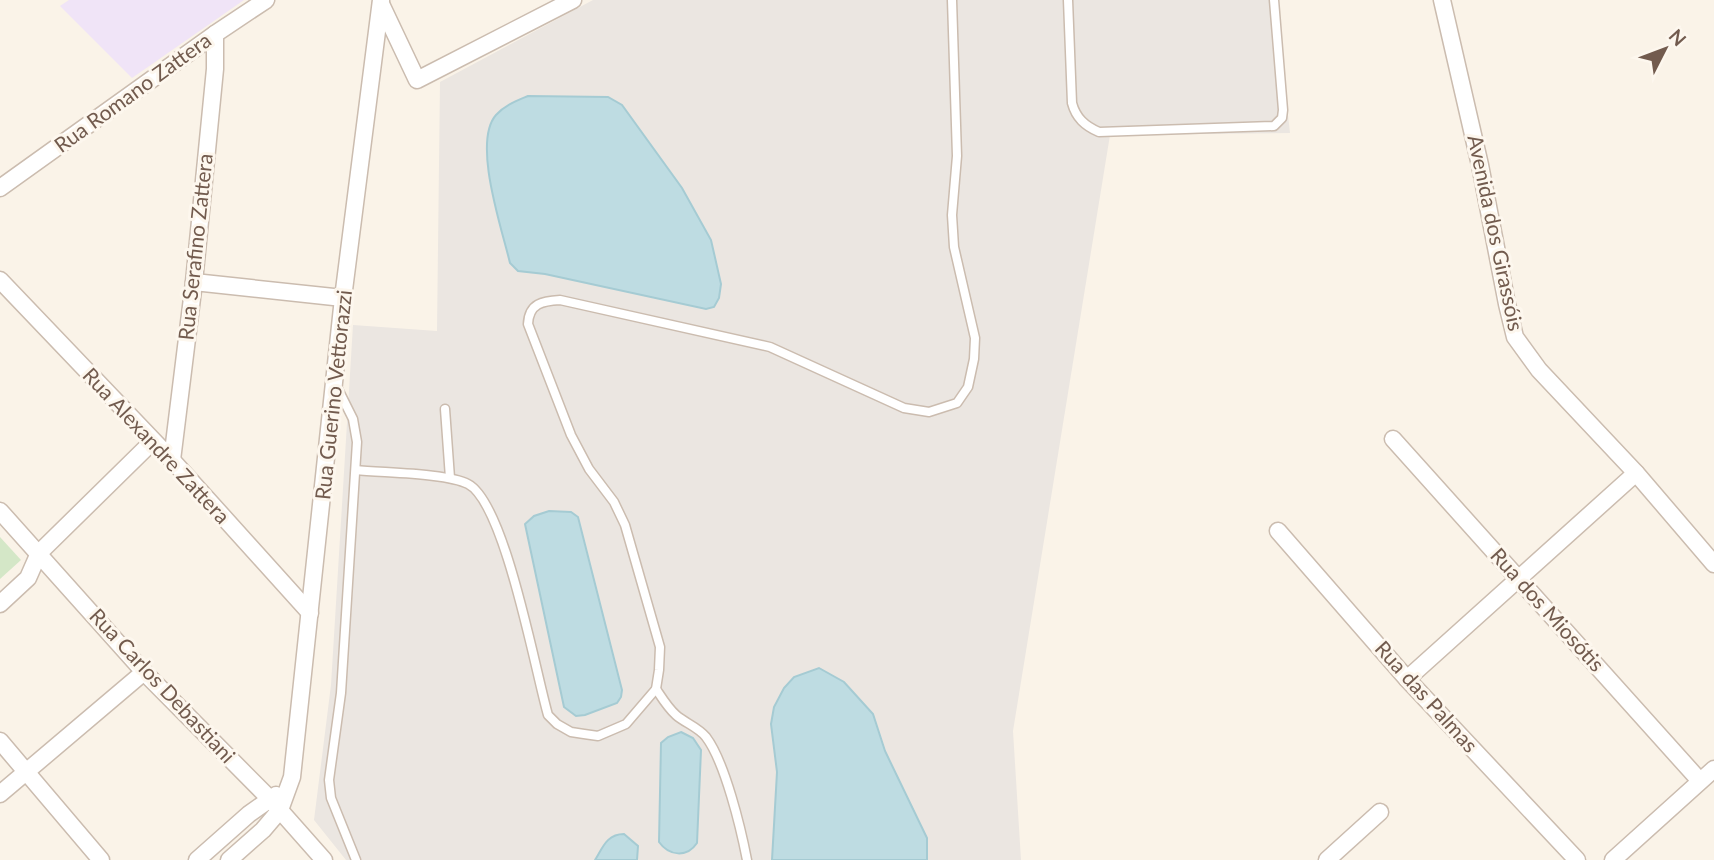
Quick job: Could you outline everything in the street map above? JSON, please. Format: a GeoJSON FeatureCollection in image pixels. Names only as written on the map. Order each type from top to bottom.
{"type":"FeatureCollection","features":[{"type":"Feature","properties":{"kind":"street","name":"Rua Romano Zattera"},"geometry":{"type":"LineString","coordinates":[[0,188],[215,34],[267,0]]}},
{"type":"Feature","properties":{"kind":"street"},"geometry":{"type":"LineString","coordinates":[[381,2],[417,80],[573,0]]}},
{"type":"Feature","properties":{"kind":"street","name":"Avenida dos Girassóis"},"geometry":{"type":"LineString","coordinates":[[1442,0],[1480,165],[1511,325],[1516,337],[1539,370],[1636,474],[1714,564]]}},
{"type":"Feature","properties":{"kind":"street","name":"Rua Guerino Vettorazzi"},"geometry":{"type":"LineString","coordinates":[[275,804],[287,789],[292,777],[343,298],[381,2]]}},
{"type":"Feature","properties":{"kind":"street","name":"Rua Serafino Zattera"},"geometry":{"type":"LineString","coordinates":[[172,460],[194,282],[215,69],[215,34]]}},
{"type":"Feature","properties":{"kind":"street","name":"Rua Alexandre Zattera"},"geometry":{"type":"LineString","coordinates":[[0,280],[172,460],[310,613]]}},
{"type":"Feature","properties":{"kind":"street"},"geometry":{"type":"LineString","coordinates":[[194,282],[343,298]]}},
{"type":"Feature","properties":{"kind":"street","name":"Rua dos Miosótis"},"geometry":{"type":"LineString","coordinates":[[1393,439],[1700,781]]}},
{"type":"Feature","properties":{"kind":"street"},"geometry":{"type":"LineString","coordinates":[[0,604],[29,578],[39,553],[152,442]]}},
{"type":"Feature","properties":{"kind":"street"},"geometry":{"type":"LineString","coordinates":[[1407,679],[1636,474]]}},
{"type":"Feature","properties":{"kind":"street","name":"Rua Carlos Debastiani"},"geometry":{"type":"LineString","coordinates":[[0,511],[144,672],[275,804],[324,860]]}},
{"type":"Feature","properties":{"kind":"street","name":"Rua das Palmas"},"geometry":{"type":"LineString","coordinates":[[1278,531],[1407,679],[1577,860]]}},
{"type":"Feature","properties":{"kind":"street"},"geometry":{"type":"LineString","coordinates":[[0,794],[144,672]]}},
{"type":"Feature","properties":{"kind":"street"},"geometry":{"type":"LineString","coordinates":[[0,741],[101,860]]}},
{"type":"Feature","properties":{"kind":"street"},"geometry":{"type":"LineString","coordinates":[[1613,860],[1714,769]]}},
{"type":"Feature","properties":{"kind":"street"},"geometry":{"type":"LineString","coordinates":[[197,860],[249,814],[275,804]]}},
{"type":"Feature","properties":{"kind":"street"},"geometry":{"type":"LineString","coordinates":[[229,860],[263,830],[275,804]]}},
{"type":"Feature","properties":{"kind":"street"},"geometry":{"type":"LineString","coordinates":[[1327,860],[1380,812]]}},
{"type":"Feature","properties":{"kind":"lane"},"geometry":{"type":"LineString","coordinates":[[356,470],[450,478],[470,484],[483,500],[507,555],[548,715],[571,732],[598,736],[626,724],[656,689],[660,647],[625,525],[614,502],[589,469],[571,435],[528,324],[528,314],[542,301],[560,300],[771,347],[904,408],[929,412],[957,403],[968,387],[975,338],[954,247],[952,215],[957,156],[952,0]]}},
{"type":"Feature","properties":{"kind":"lane"},"geometry":{"type":"LineString","coordinates":[[1068,0],[1072,103],[1074,111],[1085,126],[1098,132],[1274,126],[1279,123],[1283,110],[1274,0]]}},
{"type":"Feature","properties":{"kind":"lane"},"geometry":{"type":"LineString","coordinates":[[335,385],[354,419],[357,442],[341,693],[329,780],[331,798],[356,860]]}},
{"type":"Feature","properties":{"kind":"lane"},"geometry":{"type":"LineString","coordinates":[[445,409],[450,478]]}},
{"type":"Feature","properties":{"kind":"lane"},"geometry":{"type":"LineString","coordinates":[[656,689],[676,715],[707,738],[741,829],[747,860]]}},
{"type":"Feature","properties":{"kind":"shaded area"},"geometry":{"type":"Polygon","coordinates":[[[69,0],[244,0],[132,78],[60,6],[69,0]]]}},
{"type":"Feature","properties":{"kind":"shaded area"},"geometry":{"type":"Polygon","coordinates":[[[593,0],[1275,0],[1290,133],[1110,135],[1013,731],[1021,860],[346,860],[314,820],[331,685],[353,325],[437,331],[440,82],[593,0]]]}},
{"type":"Feature","properties":{"kind":"green space"},"geometry":{"type":"Polygon","coordinates":[[[0,537],[21,560],[0,579],[0,537]]]}},
{"type":"Feature","properties":{"kind":"water"},"geometry":{"type":"Polygon","coordinates":[[[528,96],[608,97],[622,105],[682,188],[711,240],[721,284],[719,298],[714,307],[706,309],[545,274],[518,271],[510,263],[491,186],[487,145],[489,128],[496,115],[507,106],[528,96]]]}},
{"type":"Feature","properties":{"kind":"water"},"geometry":{"type":"Polygon","coordinates":[[[549,511],[571,512],[578,517],[622,690],[617,703],[585,715],[576,716],[564,707],[525,524],[534,516],[549,511]]]}},
{"type":"Feature","properties":{"kind":"water"},"geometry":{"type":"Polygon","coordinates":[[[819,668],[844,682],[873,714],[885,751],[927,838],[927,860],[772,860],[777,772],[771,724],[774,707],[784,688],[794,677],[819,668]]]}},
{"type":"Feature","properties":{"kind":"water"},"geometry":{"type":"Polygon","coordinates":[[[681,732],[693,738],[701,750],[697,843],[688,851],[678,853],[668,850],[659,842],[661,743],[681,732]]]}},
{"type":"Feature","properties":{"kind":"water"},"geometry":{"type":"Polygon","coordinates":[[[624,834],[638,846],[637,860],[595,860],[609,839],[624,834]]]}}]}
